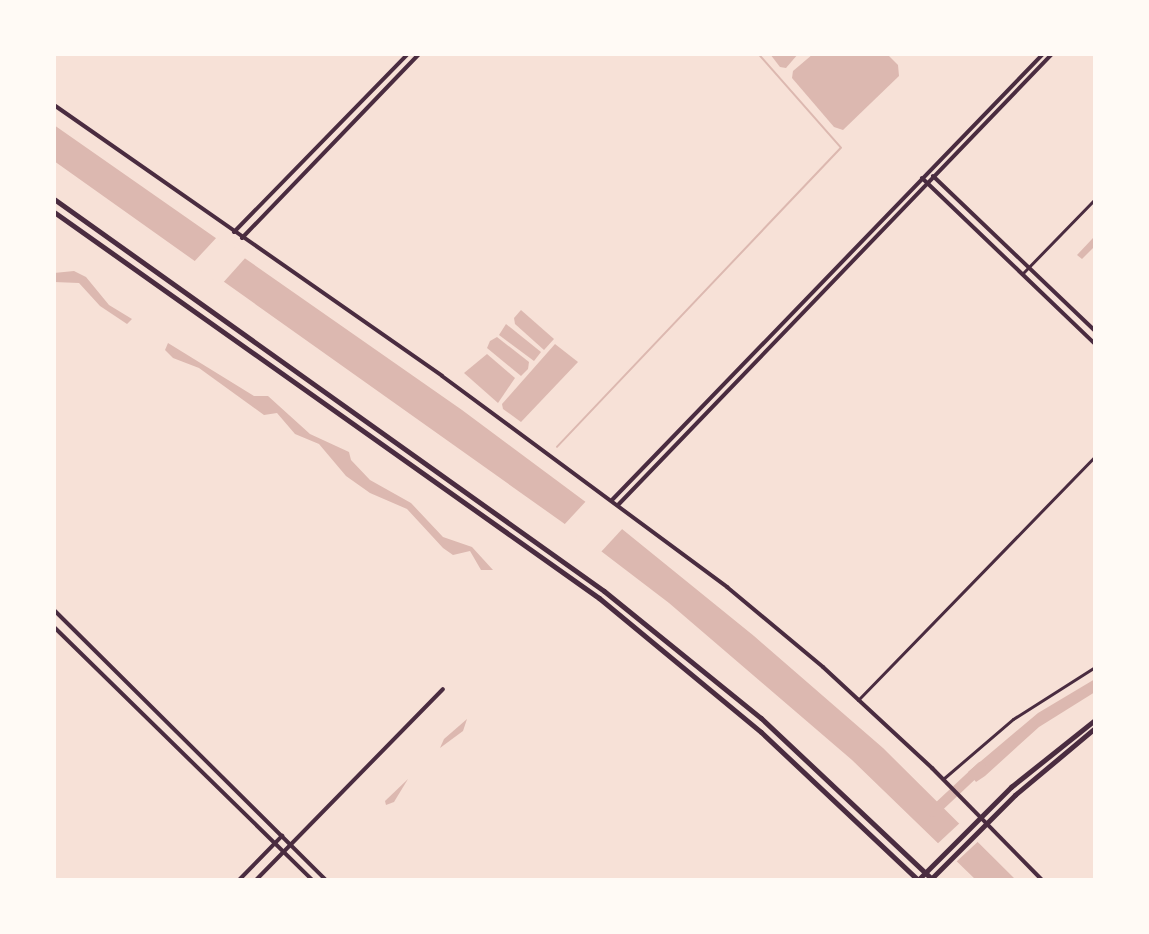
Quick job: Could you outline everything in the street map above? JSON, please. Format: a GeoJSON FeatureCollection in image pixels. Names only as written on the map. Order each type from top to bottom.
{"type":"FeatureCollection","features":[{"type":"Feature","properties":{"kind":"highway"},"geometry":{"type":"LineString","coordinates":[[54,199],[603,591],[760,718],[931,879]]}},
{"type":"Feature","properties":{"kind":"highway"},"geometry":{"type":"LineString","coordinates":[[54,212],[599,598],[761,732],[918,880]]}},
{"type":"Feature","properties":{"kind":"main road"},"geometry":{"type":"LineString","coordinates":[[918,880],[981,816],[1095,720]]}},
{"type":"Feature","properties":{"kind":"main road"},"geometry":{"type":"LineString","coordinates":[[931,879],[987,822],[1062,752],[1095,728]]}},
{"type":"Feature","properties":{"kind":"street"},"geometry":{"type":"LineString","coordinates":[[234,232],[408,54]]}},
{"type":"Feature","properties":{"kind":"street"},"geometry":{"type":"LineString","coordinates":[[242,238],[419,54]]}},
{"type":"Feature","properties":{"kind":"street"},"geometry":{"type":"LineString","coordinates":[[612,500],[1043,54]]}},
{"type":"Feature","properties":{"kind":"street"},"geometry":{"type":"LineString","coordinates":[[618,504],[1052,54]]}},
{"type":"Feature","properties":{"kind":"street"},"geometry":{"type":"LineString","coordinates":[[54,105],[618,504],[727,587],[858,700],[981,816],[1042,880]]}},
{"type":"Feature","properties":{"kind":"street"},"geometry":{"type":"LineString","coordinates":[[928,172],[1095,331]]}},
{"type":"Feature","properties":{"kind":"street"},"geometry":{"type":"LineString","coordinates":[[922,178],[1095,344]]}},
{"type":"Feature","properties":{"kind":"street"},"geometry":{"type":"LineString","coordinates":[[1022,274],[1095,200]]}},
{"type":"Feature","properties":{"kind":"street"},"geometry":{"type":"LineString","coordinates":[[858,700],[1095,456]]}},
{"type":"Feature","properties":{"kind":"street"},"geometry":{"type":"LineString","coordinates":[[54,610],[326,880]]}},
{"type":"Feature","properties":{"kind":"street"},"geometry":{"type":"LineString","coordinates":[[54,627],[312,880]]}},
{"type":"Feature","properties":{"kind":"street"},"geometry":{"type":"LineString","coordinates":[[945,781],[1012,719],[1095,667]]}},
{"type":"Feature","properties":{"kind":"street"},"geometry":{"type":"LineString","coordinates":[[256,880],[443,689]]}},
{"type":"Feature","properties":{"kind":"street"},"geometry":{"type":"LineString","coordinates":[[238,880],[282,836]]}},
{"type":"Feature","properties":{"kind":"shaded area"},"geometry":{"type":"Polygon","coordinates":[[[770,54],[798,54],[786,68],[780,67],[770,54]]]}},
{"type":"Feature","properties":{"kind":"shaded area"},"geometry":{"type":"Polygon","coordinates":[[[813,54],[887,54],[898,65],[899,76],[843,130],[834,127],[792,78],[793,71],[813,54]]]}},
{"type":"Feature","properties":{"kind":"shaded area"},"geometry":{"type":"Polygon","coordinates":[[[54,125],[462,410],[622,529],[754,636],[883,748],[1016,880],[976,880],[852,760],[669,603],[576,532],[54,161],[54,125]]]}},
{"type":"Feature","properties":{"kind":"shaded area"},"geometry":{"type":"Polygon","coordinates":[[[1093,238],[1095,246],[1082,259],[1077,255],[1093,238]]]}},
{"type":"Feature","properties":{"kind":"shaded area"},"geometry":{"type":"Polygon","coordinates":[[[74,271],[86,277],[109,305],[132,319],[127,324],[100,306],[79,283],[54,282],[54,273],[74,271]]]}},
{"type":"Feature","properties":{"kind":"shaded area"},"geometry":{"type":"Polygon","coordinates":[[[521,310],[554,339],[544,350],[515,324],[514,318],[521,310]]]}},
{"type":"Feature","properties":{"kind":"shaded area"},"geometry":{"type":"Polygon","coordinates":[[[506,324],[541,352],[534,361],[499,335],[506,324]]]}},
{"type":"Feature","properties":{"kind":"shaded area"},"geometry":{"type":"Polygon","coordinates":[[[497,337],[529,362],[528,369],[521,376],[487,348],[490,341],[497,337]]]}},
{"type":"Feature","properties":{"kind":"shaded area"},"geometry":{"type":"Polygon","coordinates":[[[168,343],[254,396],[268,396],[310,434],[349,452],[351,460],[370,480],[411,503],[443,537],[472,547],[493,570],[481,570],[470,551],[453,555],[443,548],[407,509],[370,493],[346,476],[319,444],[295,434],[277,413],[264,415],[199,368],[173,358],[165,350],[168,343]]]}},
{"type":"Feature","properties":{"kind":"shaded area"},"geometry":{"type":"Polygon","coordinates":[[[555,344],[578,362],[521,422],[503,409],[502,404],[555,344]]]}},
{"type":"Feature","properties":{"kind":"shaded area"},"geometry":{"type":"Polygon","coordinates":[[[487,354],[515,378],[498,403],[464,373],[487,354]]]}},
{"type":"Feature","properties":{"kind":"shaded area"},"geometry":{"type":"Polygon","coordinates":[[[1095,679],[1095,692],[1039,727],[985,776],[976,782],[968,772],[1038,713],[1095,679]]]}},
{"type":"Feature","properties":{"kind":"shaded area"},"geometry":{"type":"Polygon","coordinates":[[[467,719],[463,731],[440,748],[444,739],[467,719]]]}},
{"type":"Feature","properties":{"kind":"shaded area"},"geometry":{"type":"Polygon","coordinates":[[[408,779],[394,802],[386,805],[385,801],[408,779]]]}},
{"type":"Feature","properties":{"kind":"pier"},"geometry":{"type":"Polygon","coordinates":[[[218,236],[247,256],[221,285],[192,264],[218,236]]]}},
{"type":"Feature","properties":{"kind":"pier"},"geometry":{"type":"Polygon","coordinates":[[[588,499],[624,527],[600,553],[563,526],[588,499]]]}},
{"type":"Feature","properties":{"kind":"pier"},"geometry":{"type":"Polygon","coordinates":[[[963,820],[981,839],[954,864],[937,845],[963,820]]]}},
{"type":"Feature","properties":{"kind":"waterway"},"geometry":{"type":"LineString","coordinates":[[557,447],[841,148],[758,54]]}},
{"type":"Feature","properties":{"kind":"waterway"},"geometry":{"type":"LineString","coordinates":[[933,812],[981,767]]}}]}
